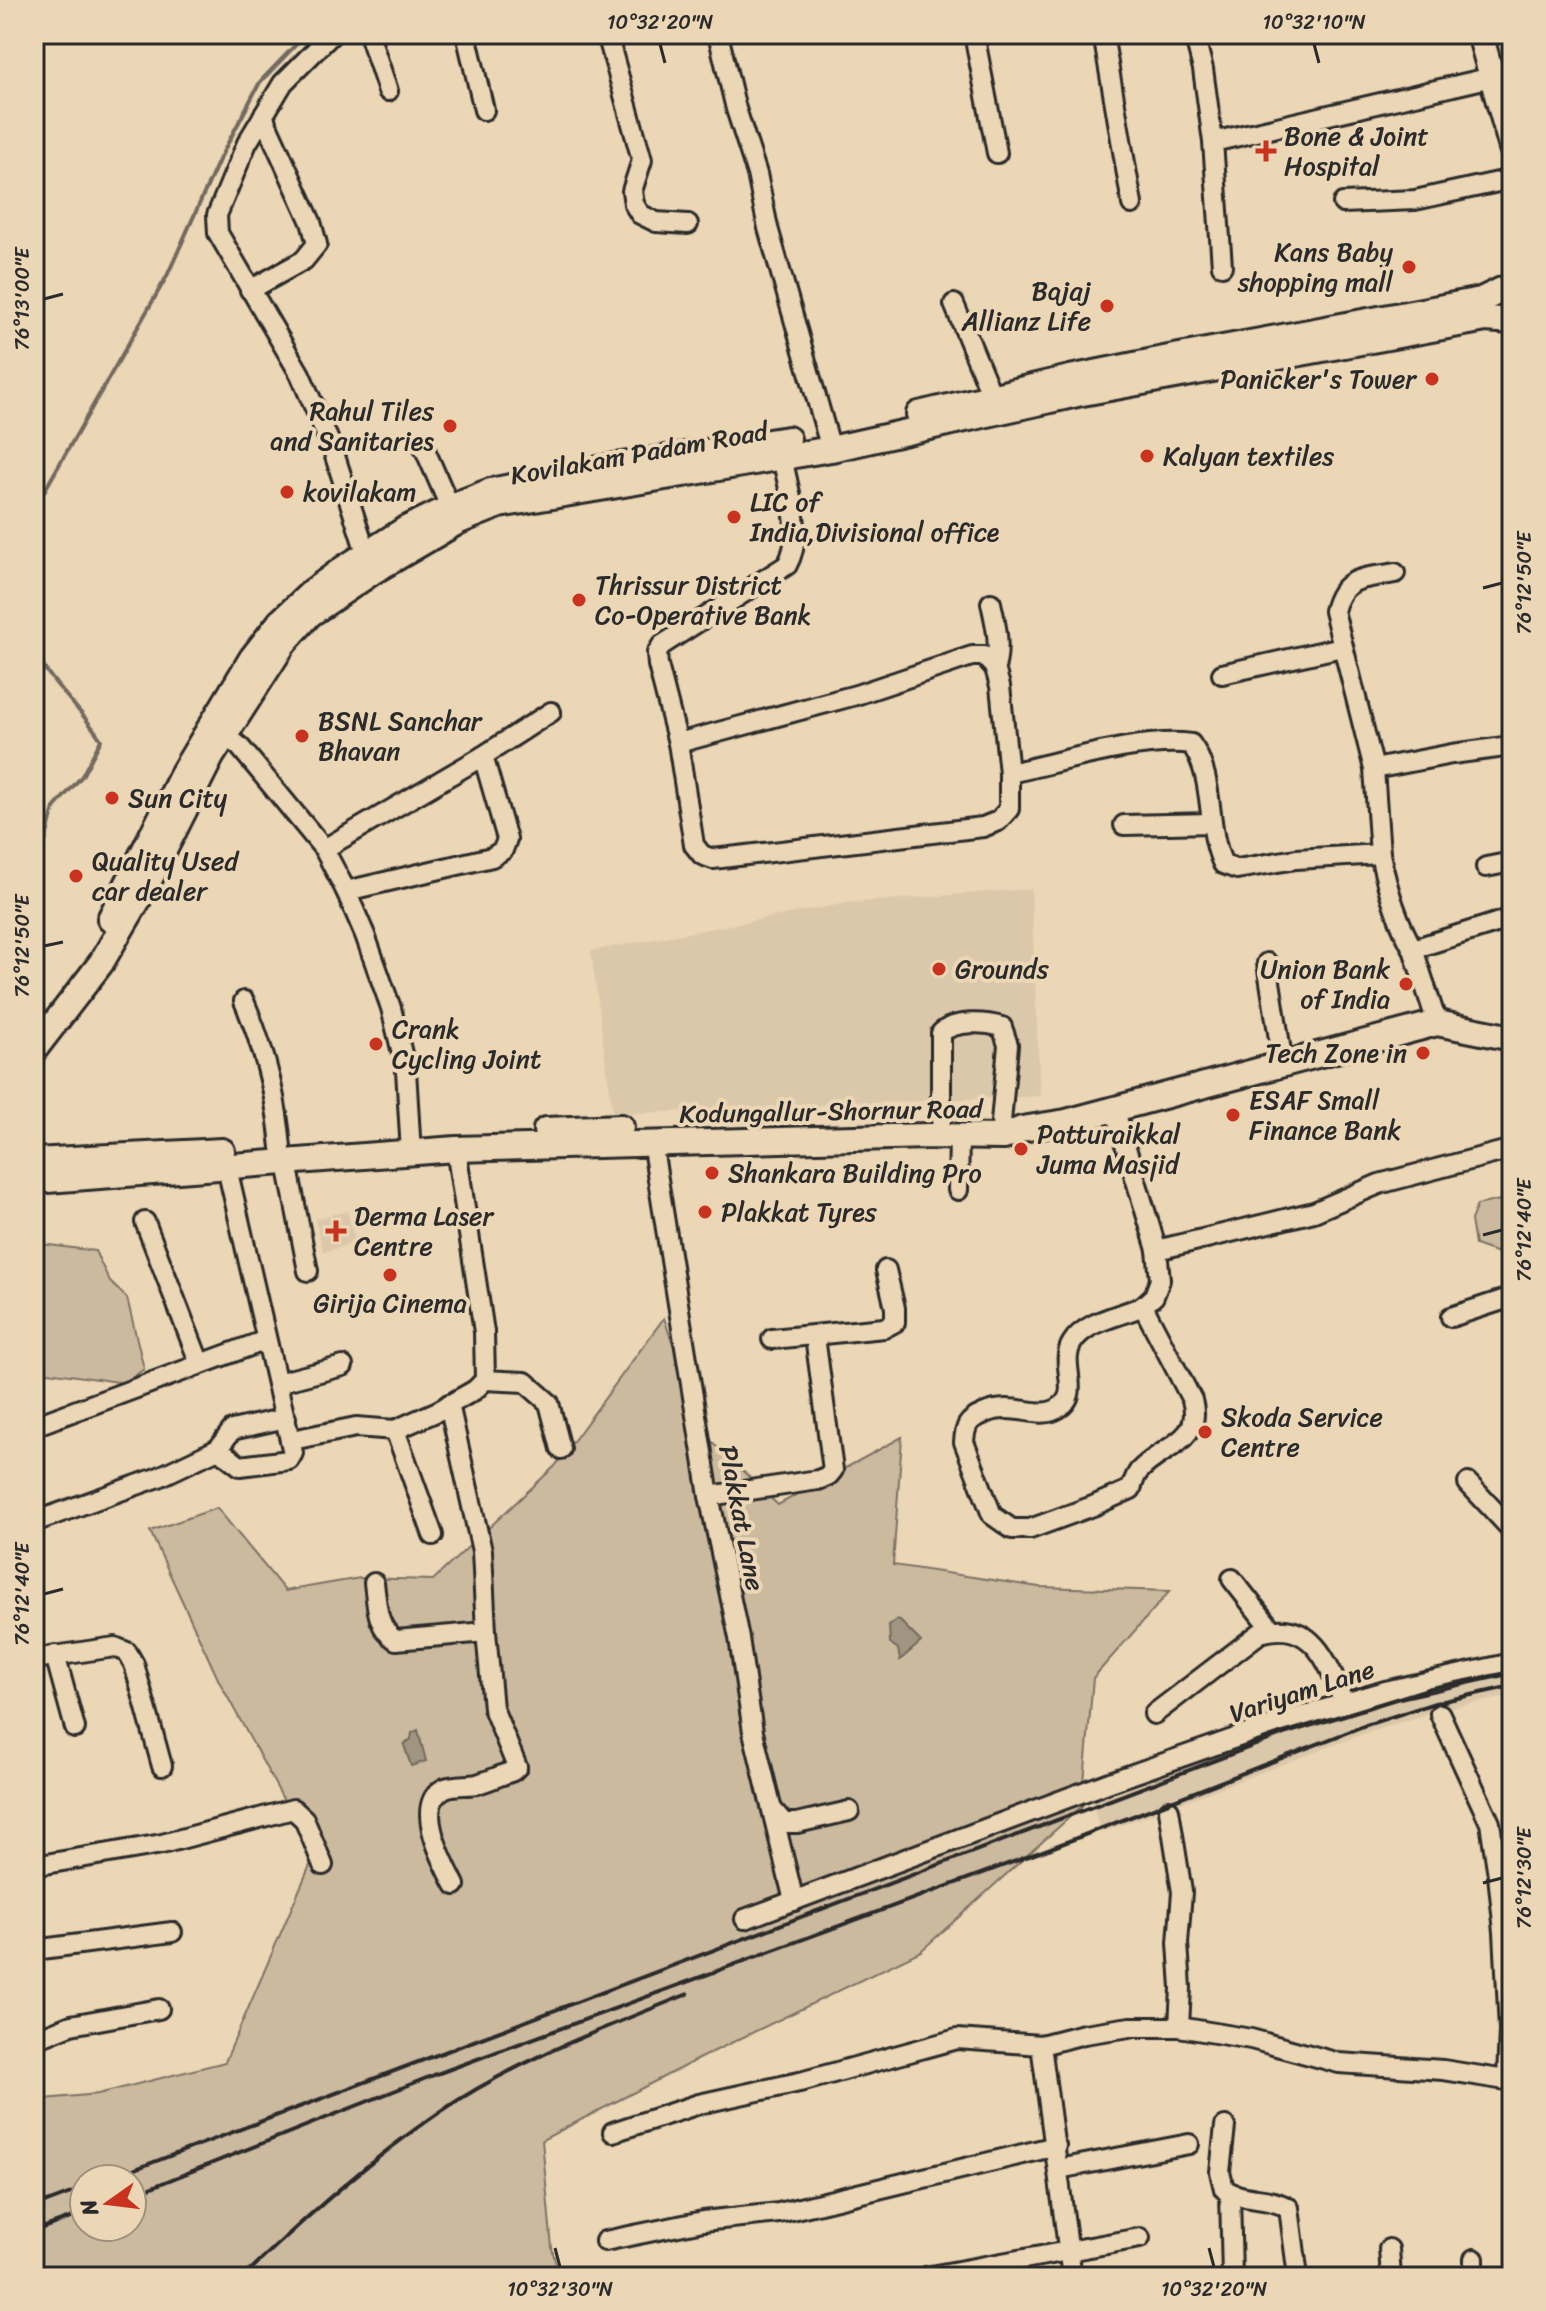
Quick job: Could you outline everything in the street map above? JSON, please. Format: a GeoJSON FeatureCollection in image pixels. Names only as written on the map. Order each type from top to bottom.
{"type":"FeatureCollection","features":[{"type":"Feature","properties":{"kind":"main road"},"geometry":{"type":"LineString","coordinates":[[1480,34],[1492,77],[1506,100],[1512,148]]}},
{"type":"Feature","properties":{"kind":"main road","name":"Kovilakam Padam Road"},"geometry":{"type":"LineString","coordinates":[[369,563],[499,505],[782,456],[992,396],[1169,358],[1481,300],[1512,285]]}},
{"type":"Feature","properties":{"kind":"main road","name":"Kovilakam Padam Road"},"geometry":{"type":"LineString","coordinates":[[34,1024],[81,965],[112,917],[184,771],[284,643],[310,614],[406,529],[450,507],[491,491],[534,481],[828,441],[1486,319],[1512,321]]}},
{"type":"Feature","properties":{"kind":"main road","name":"Kovilakam Padam Road"},"geometry":{"type":"LineString","coordinates":[[34,1050],[101,963],[145,888],[211,757],[218,728]]}},
{"type":"Feature","properties":{"kind":"main road"},"geometry":{"type":"LineString","coordinates":[[1437,1023],[1512,1038]]}},
{"type":"Feature","properties":{"kind":"main road","name":"Kodungallur-Shornur Road"},"geometry":{"type":"LineString","coordinates":[[34,1161],[284,1155],[411,1146],[584,1128],[950,1129],[1004,1137],[1012,1126],[1066,1122],[1437,1023]]}},
{"type":"Feature","properties":{"kind":"main road","name":"Kodungallur-Shornur Road"},"geometry":{"type":"LineString","coordinates":[[411,1146],[456,1149],[950,1129]]}},
{"type":"Feature","properties":{"kind":"main road","name":"Kodungallur-Shornur Road"},"geometry":{"type":"LineString","coordinates":[[34,1181],[227,1168],[284,1155]]}},
{"type":"Feature","properties":{"kind":"street"},"geometry":{"type":"LineString","coordinates":[[332,34],[283,83],[247,143],[217,215],[218,233],[300,374],[333,450],[369,563]]}},
{"type":"Feature","properties":{"kind":"street"},"geometry":{"type":"LineString","coordinates":[[369,34],[388,91]]}},
{"type":"Feature","properties":{"kind":"street"},"geometry":{"type":"LineString","coordinates":[[466,34],[484,110]]}},
{"type":"Feature","properties":{"kind":"street"},"geometry":{"type":"LineString","coordinates":[[607,34],[642,160],[632,191],[634,204],[640,214],[656,222],[688,224]]}},
{"type":"Feature","properties":{"kind":"street"},"geometry":{"type":"LineString","coordinates":[[718,34],[828,441]]}},
{"type":"Feature","properties":{"kind":"street"},"geometry":{"type":"LineString","coordinates":[[974,34],[997,153]]}},
{"type":"Feature","properties":{"kind":"street"},"geometry":{"type":"LineString","coordinates":[[1103,34],[1132,204]]}},
{"type":"Feature","properties":{"kind":"street"},"geometry":{"type":"LineString","coordinates":[[1194,34],[1203,69],[1213,142],[1222,266]]}},
{"type":"Feature","properties":{"kind":"street"},"geometry":{"type":"LineString","coordinates":[[1213,142],[1492,77]]}},
{"type":"Feature","properties":{"kind":"street"},"geometry":{"type":"LineString","coordinates":[[250,290],[304,260],[317,244],[311,222],[263,116]]}},
{"type":"Feature","properties":{"kind":"street"},"geometry":{"type":"LineString","coordinates":[[1343,203],[1415,200],[1512,179]]}},
{"type":"Feature","properties":{"kind":"street"},"geometry":{"type":"LineString","coordinates":[[954,304],[992,396]]}},
{"type":"Feature","properties":{"kind":"street"},"geometry":{"type":"LineString","coordinates":[[422,443],[450,507]]}},
{"type":"Feature","properties":{"kind":"street"},"geometry":{"type":"LineString","coordinates":[[678,743],[856,695],[972,656],[984,656],[995,668],[1000,686],[1009,773],[1009,809],[998,821],[983,827],[713,859],[702,855],[694,845],[678,743],[657,653],[662,645],[787,565],[795,551],[796,533],[782,456]]}},
{"type":"Feature","properties":{"kind":"street"},"geometry":{"type":"LineString","coordinates":[[1395,573],[1344,586],[1337,597],[1334,611],[1374,769],[1380,854],[1386,886],[1399,925],[1413,949],[1437,1023]]}},
{"type":"Feature","properties":{"kind":"street"},"geometry":{"type":"LineString","coordinates":[[991,603],[999,655],[995,668]]}},
{"type":"Feature","properties":{"kind":"street"},"geometry":{"type":"LineString","coordinates":[[1222,674],[1342,647]]}},
{"type":"Feature","properties":{"kind":"street"},"geometry":{"type":"LineString","coordinates":[[324,849],[483,756],[551,712]]}},
{"type":"Feature","properties":{"kind":"street"},"geometry":{"type":"LineString","coordinates":[[218,728],[324,849],[346,891],[391,1008],[406,1070],[411,1146]]}},
{"type":"Feature","properties":{"kind":"street"},"geometry":{"type":"LineString","coordinates":[[1009,773],[1139,746],[1177,742],[1191,744],[1201,758],[1216,849],[1223,864],[1237,869],[1319,856],[1380,854]]}},
{"type":"Feature","properties":{"kind":"street"},"geometry":{"type":"LineString","coordinates":[[1374,769],[1512,746]]}},
{"type":"Feature","properties":{"kind":"street"},"geometry":{"type":"LineString","coordinates":[[346,891],[492,857],[503,850],[507,839],[483,756]]}},
{"type":"Feature","properties":{"kind":"street"},"geometry":{"type":"LineString","coordinates":[[1124,825],[1212,823]]}},
{"type":"Feature","properties":{"kind":"street"},"geometry":{"type":"LineString","coordinates":[[1486,867],[1512,862]]}},
{"type":"Feature","properties":{"kind":"street"},"geometry":{"type":"LineString","coordinates":[[1413,949],[1512,918]]}},
{"type":"Feature","properties":{"kind":"street"},"geometry":{"type":"LineString","coordinates":[[1267,963],[1283,1064]]}},
{"type":"Feature","properties":{"kind":"street"},"geometry":{"type":"LineString","coordinates":[[244,1001],[261,1042],[308,1271]]}},
{"type":"Feature","properties":{"kind":"street"},"geometry":{"type":"LineString","coordinates":[[958,1190],[941,1033],[949,1026],[990,1023],[1002,1027],[1008,1045],[1012,1126]]}},
{"type":"Feature","properties":{"kind":"street"},"geometry":{"type":"LineString","coordinates":[[1114,1108],[1157,1250],[1160,1280],[1154,1296],[1143,1306],[1096,1324],[1082,1332],[1072,1343],[1068,1362],[1071,1392],[1064,1405],[1051,1412],[1016,1407],[996,1408],[970,1419],[964,1442],[992,1515],[1012,1529],[1030,1529],[1131,1489],[1137,1473],[1184,1437],[1193,1426],[1196,1414],[1192,1400],[1143,1306]]}},
{"type":"Feature","properties":{"kind":"street","name":"Plakkat Lane"},"geometry":{"type":"LineString","coordinates":[[652,1142],[709,1496],[739,1638],[753,1732],[794,1901]]}},
{"type":"Feature","properties":{"kind":"street"},"geometry":{"type":"LineString","coordinates":[[292,1440],[356,1427],[395,1430],[475,1390],[485,1380],[484,1332],[456,1149]]}},
{"type":"Feature","properties":{"kind":"street"},"geometry":{"type":"LineString","coordinates":[[1157,1250],[1314,1212],[1379,1184],[1512,1149]]}},
{"type":"Feature","properties":{"kind":"street"},"geometry":{"type":"LineString","coordinates":[[218,1449],[240,1466],[289,1460],[293,1453],[227,1168]]}},
{"type":"Feature","properties":{"kind":"street"},"geometry":{"type":"LineString","coordinates":[[145,1222],[200,1364]]}},
{"type":"Feature","properties":{"kind":"street"},"geometry":{"type":"LineString","coordinates":[[772,1339],[884,1328],[895,1322],[886,1270]]}},
{"type":"Feature","properties":{"kind":"street"},"geometry":{"type":"LineString","coordinates":[[1451,1317],[1512,1297]]}},
{"type":"Feature","properties":{"kind":"street"},"geometry":{"type":"LineString","coordinates":[[709,1496],[818,1480],[833,1470],[815,1337]]}},
{"type":"Feature","properties":{"kind":"street"},"geometry":{"type":"LineString","coordinates":[[34,1426],[266,1340]]}},
{"type":"Feature","properties":{"kind":"street"},"geometry":{"type":"LineString","coordinates":[[277,1383],[343,1366]]}},
{"type":"Feature","properties":{"kind":"street"},"geometry":{"type":"LineString","coordinates":[[485,1380],[525,1382],[549,1403],[561,1449]]}},
{"type":"Feature","properties":{"kind":"street"},"geometry":{"type":"LineString","coordinates":[[449,1404],[482,1551],[493,1708],[517,1767],[477,1784],[447,1787],[437,1794],[430,1812],[433,1836],[455,1885]]}},
{"type":"Feature","properties":{"kind":"street"},"geometry":{"type":"LineString","coordinates":[[34,1522],[159,1477],[218,1449],[232,1430],[286,1418]]}},
{"type":"Feature","properties":{"kind":"street"},"geometry":{"type":"LineString","coordinates":[[395,1430],[433,1535]]}},
{"type":"Feature","properties":{"kind":"street"},"geometry":{"type":"LineString","coordinates":[[1468,1483],[1512,1530]]}},
{"type":"Feature","properties":{"kind":"street"},"geometry":{"type":"LineString","coordinates":[[1232,1579],[1272,1630]]}},
{"type":"Feature","properties":{"kind":"street"},"geometry":{"type":"LineString","coordinates":[[374,1583],[380,1621],[387,1634],[396,1640],[486,1632]]}},
{"type":"Feature","properties":{"kind":"street"},"geometry":{"type":"LineString","coordinates":[[1154,1714],[1260,1633],[1272,1630],[1294,1632],[1326,1656],[1344,1703]]}},
{"type":"Feature","properties":{"kind":"street"},"geometry":{"type":"LineString","coordinates":[[34,1659],[115,1647],[127,1652],[134,1664],[162,1766]]}},
{"type":"Feature","properties":{"kind":"street"},"geometry":{"type":"LineString","coordinates":[[55,1655],[75,1728]]}},
{"type":"Feature","properties":{"kind":"street","name":"Variyam Lane"},"geometry":{"type":"LineString","coordinates":[[745,1919],[1110,1782],[1344,1703],[1459,1673],[1512,1663]]}},
{"type":"Feature","properties":{"kind":"street"},"geometry":{"type":"LineString","coordinates":[[613,2132],[699,2104],[804,2081],[957,2039],[1041,2045],[1130,2027],[1179,2027],[1251,2039],[1339,2063],[1443,2070],[1510,2080],[1504,1932],[1505,1872],[1490,1823],[1440,1714]]}},
{"type":"Feature","properties":{"kind":"street"},"geometry":{"type":"LineString","coordinates":[[34,1866],[162,1844],[293,1809],[304,1819],[323,1865]]}},
{"type":"Feature","properties":{"kind":"street"},"geometry":{"type":"LineString","coordinates":[[772,1809],[784,1823],[849,1811]]}},
{"type":"Feature","properties":{"kind":"street"},"geometry":{"type":"LineString","coordinates":[[1169,1810],[1182,1892],[1178,1943],[1181,1988],[1179,2027]]}},
{"type":"Feature","properties":{"kind":"street"},"geometry":{"type":"LineString","coordinates":[[34,1950],[172,1932]]}},
{"type":"Feature","properties":{"kind":"street"},"geometry":{"type":"LineString","coordinates":[[34,2040],[71,2025],[159,2009]]}},
{"type":"Feature","properties":{"kind":"street"},"geometry":{"type":"LineString","coordinates":[[1041,2045],[1072,2277]]}},
{"type":"Feature","properties":{"kind":"street"},"geometry":{"type":"LineString","coordinates":[[1225,2126],[1220,2172],[1224,2189],[1236,2197],[1275,2200],[1289,2208],[1298,2277]]}},
{"type":"Feature","properties":{"kind":"street"},"geometry":{"type":"LineString","coordinates":[[1059,2169],[1189,2144]]}},
{"type":"Feature","properties":{"kind":"street"},"geometry":{"type":"LineString","coordinates":[[605,2241],[703,2221],[779,2213],[1056,2146]]}},
{"type":"Feature","properties":{"kind":"street"},"geometry":{"type":"LineString","coordinates":[[1230,2193],[1232,2277]]}},
{"type":"Feature","properties":{"kind":"street"},"geometry":{"type":"LineString","coordinates":[[925,2277],[1140,2238]]}},
{"type":"Feature","properties":{"kind":"street"},"geometry":{"type":"LineString","coordinates":[[1389,2249],[1391,2277]]}},
{"type":"Feature","properties":{"kind":"shaded area"},"geometry":{"type":"Polygon","coordinates":[[[1031,889],[1040,1096],[613,1114],[591,951],[847,903],[1031,889]]]}},
{"type":"Feature","properties":{"kind":"shaded area"},"geometry":{"type":"Polygon","coordinates":[[[1512,1200],[1510,1257],[1475,1245],[1471,1220],[1477,1205],[1512,1200]]]}},
{"type":"Feature","properties":{"kind":"shaded area","name":"Derma Laser Centre"},"geometry":{"type":"Polygon","coordinates":[[[347,1211],[356,1243],[323,1252],[315,1219],[347,1211]]]}},
{"type":"Feature","properties":{"kind":"shaded area"},"geometry":{"type":"Polygon","coordinates":[[[34,1243],[95,1251],[110,1282],[127,1298],[144,1369],[125,1383],[34,1370],[34,1243]]]}},
{"type":"Feature","properties":{"kind":"shaded area"},"geometry":{"type":"Polygon","coordinates":[[[664,1318],[704,1434],[778,1505],[902,1437],[893,1565],[1039,1587],[1170,1591],[1093,1678],[1082,1806],[921,1951],[698,2059],[542,2140],[552,2248],[559,2277],[34,2277],[34,2100],[98,2094],[225,2062],[314,1856],[219,1681],[150,1531],[217,1508],[285,1591],[360,1578],[433,1580],[555,1466],[664,1318]]]}},
{"type":"Feature","properties":{"kind":"shaded area"},"geometry":{"type":"Polygon","coordinates":[[[898,1619],[921,1642],[900,1660],[898,1649],[890,1643],[889,1626],[898,1619]]]}},
{"type":"Feature","properties":{"kind":"shaded area"},"geometry":{"type":"Polygon","coordinates":[[[1512,1658],[1512,1696],[1443,1709],[1363,1734],[1101,1833],[1090,1795],[1091,1785],[1326,1697],[1374,1684],[1512,1658]]]}},
{"type":"Feature","properties":{"kind":"shaded area"},"geometry":{"type":"Polygon","coordinates":[[[418,1730],[426,1761],[411,1766],[404,1745],[418,1730]]]}},
{"type":"Feature","properties":{"kind":"waterway"},"geometry":{"type":"LineString","coordinates":[[34,509],[167,276],[219,160],[260,82],[306,34]]}},
{"type":"Feature","properties":{"kind":"waterway"},"geometry":{"type":"LineString","coordinates":[[34,648],[55,683],[101,740],[82,776],[54,808],[41,857],[34,869]]}},
{"type":"Feature","properties":{"kind":"railway"},"geometry":{"type":"LineString","coordinates":[[148,2164],[1287,1733],[1431,1688],[1512,1672]]}},
{"type":"Feature","properties":{"kind":"railway"},"geometry":{"type":"LineString","coordinates":[[148,2189],[434,2075],[1051,1848],[1366,1725],[1435,1703],[1512,1686]]}},
{"type":"Feature","properties":{"kind":"railway"},"geometry":{"type":"LineString","coordinates":[[243,2277],[363,2170],[440,2112],[499,2077],[561,2047],[688,1994]]}},
{"type":"Feature","properties":{"kind":"railway"},"geometry":{"type":"LineString","coordinates":[[34,2207],[68,2194]]}},
{"type":"Feature","properties":{"kind":"railway"},"geometry":{"type":"LineString","coordinates":[[34,2231],[68,2219]]}},
{"type":"Feature","properties":{"kind":"place","name":"Bone & Joint Hospital"},"geometry":{"type":"Point","coordinates":[1266,151]}},
{"type":"Feature","properties":{"kind":"place","name":"Kans Baby shopping mall"},"geometry":{"type":"Point","coordinates":[1409,267]}},
{"type":"Feature","properties":{"kind":"place","name":"Bajaj Allianz Life"},"geometry":{"type":"Point","coordinates":[1107,306]}},
{"type":"Feature","properties":{"kind":"place","name":"Panicker's Tower"},"geometry":{"type":"Point","coordinates":[1432,379]}},
{"type":"Feature","properties":{"kind":"place","name":"Rahul Tiles and Sanitaries"},"geometry":{"type":"Point","coordinates":[450,426]}},
{"type":"Feature","properties":{"kind":"place","name":"Kalyan textiles"},"geometry":{"type":"Point","coordinates":[1147,456]}},
{"type":"Feature","properties":{"kind":"place","name":"kovilakam"},"geometry":{"type":"Point","coordinates":[287,492]}},
{"type":"Feature","properties":{"kind":"place","name":"LIC of India,Divisional office"},"geometry":{"type":"Point","coordinates":[734,517]}},
{"type":"Feature","properties":{"kind":"place","name":"Thrissur District Co-Operative Bank"},"geometry":{"type":"Point","coordinates":[579,600]}},
{"type":"Feature","properties":{"kind":"place","name":"BSNL Sanchar Bhavan"},"geometry":{"type":"Point","coordinates":[302,736]}},
{"type":"Feature","properties":{"kind":"place","name":"Sun City"},"geometry":{"type":"Point","coordinates":[112,798]}},
{"type":"Feature","properties":{"kind":"place","name":"Quality Used car dealer"},"geometry":{"type":"Point","coordinates":[76,876]}},
{"type":"Feature","properties":{"kind":"place","name":"Grounds"},"geometry":{"type":"Point","coordinates":[939,969]}},
{"type":"Feature","properties":{"kind":"place","name":"Union Bank of India"},"geometry":{"type":"Point","coordinates":[1406,984]}},
{"type":"Feature","properties":{"kind":"place","name":"Crank Cycling Joint"},"geometry":{"type":"Point","coordinates":[376,1044]}},
{"type":"Feature","properties":{"kind":"place","name":"Tech Zone in"},"geometry":{"type":"Point","coordinates":[1423,1053]}},
{"type":"Feature","properties":{"kind":"place","name":"ESAF Small Finance Bank"},"geometry":{"type":"Point","coordinates":[1233,1115]}},
{"type":"Feature","properties":{"kind":"place","name":"Patturaikkal Juma Masjid"},"geometry":{"type":"Point","coordinates":[1021,1149]}},
{"type":"Feature","properties":{"kind":"place","name":"Shankara Building Pro"},"geometry":{"type":"Point","coordinates":[712,1173]}},
{"type":"Feature","properties":{"kind":"place","name":"Plakkat Tyres"},"geometry":{"type":"Point","coordinates":[705,1212]}},
{"type":"Feature","properties":{"kind":"place","name":"Derma Laser Centre"},"geometry":{"type":"Point","coordinates":[336,1231]}},
{"type":"Feature","properties":{"kind":"place","name":"Girija Cinema"},"geometry":{"type":"Point","coordinates":[390,1275]}},
{"type":"Feature","properties":{"kind":"place","name":"Skoda Service Centre"},"geometry":{"type":"Point","coordinates":[1205,1432]}}]}
